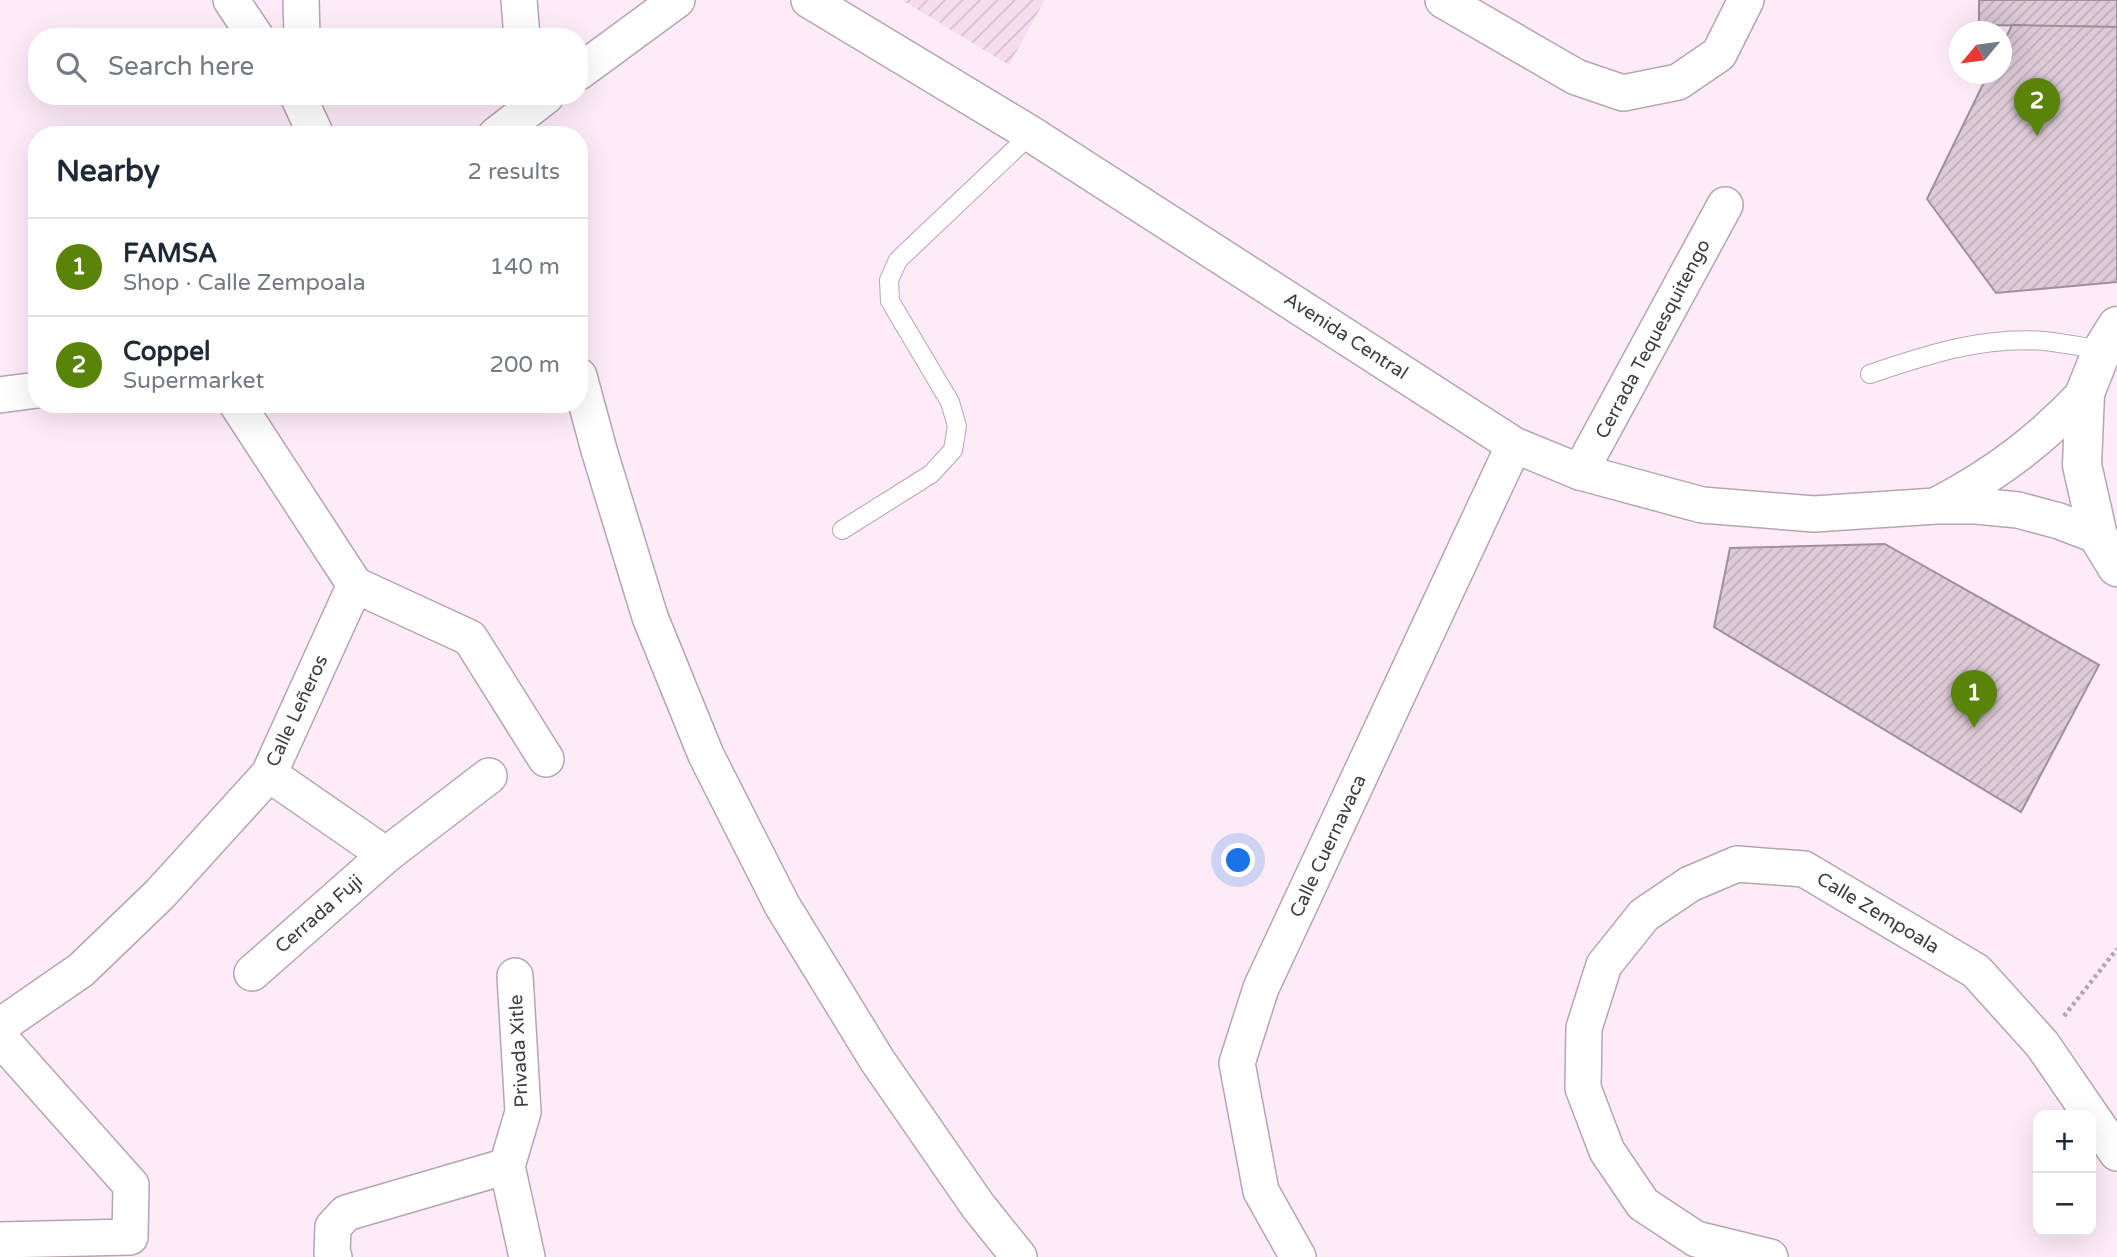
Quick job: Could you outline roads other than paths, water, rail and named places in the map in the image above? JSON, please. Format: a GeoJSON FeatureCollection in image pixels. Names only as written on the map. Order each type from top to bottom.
{"type":"FeatureCollection","features":[{"type":"Feature","properties":{"kind":"main road"},"geometry":{"type":"LineString","coordinates":[[2108,552],[2082,465],[2085,393],[2110,338]]}},
{"type":"Feature","properties":{"kind":"street"},"geometry":{"type":"LineString","coordinates":[[231,0],[251,28]]}},
{"type":"Feature","properties":{"kind":"street"},"geometry":{"type":"LineString","coordinates":[[301,0],[302,28]]}},
{"type":"Feature","properties":{"kind":"street"},"geometry":{"type":"LineString","coordinates":[[519,0],[522,28]]}},
{"type":"Feature","properties":{"kind":"street"},"geometry":{"type":"LineString","coordinates":[[588,65],[677,0]]}},
{"type":"Feature","properties":{"kind":"street","name":"Avenida Central"},"geometry":{"type":"LineString","coordinates":[[809,0],[1031,134],[1514,444],[1580,472],[1702,505],[1814,514],[1936,506],[2018,510],[2059,521],[2108,552]]}},
{"type":"Feature","properties":{"kind":"street"},"geometry":{"type":"LineString","coordinates":[[1443,0],[1576,77],[1623,93],[1678,82],[1719,54],[1746,0]]}},
{"type":"Feature","properties":{"kind":"street"},"geometry":{"type":"LineString","coordinates":[[509,126],[533,109]]}},
{"type":"Feature","properties":{"kind":"street","name":"Cerrada Tequesquitengo"},"geometry":{"type":"LineString","coordinates":[[1580,472],[1725,205]]}},
{"type":"Feature","properties":{"kind":"street"},"geometry":{"type":"LineString","coordinates":[[0,396],[28,391]]}},
{"type":"Feature","properties":{"kind":"street","name":"Avenida Central"},"geometry":{"type":"LineString","coordinates":[[1936,506],[1976,485],[2013,460],[2055,424],[2085,393]]}},
{"type":"Feature","properties":{"kind":"street"},"geometry":{"type":"LineString","coordinates":[[588,409],[650,617],[706,755],[782,905],[877,1060],[978,1206],[1019,1257]]}},
{"type":"Feature","properties":{"kind":"street"},"geometry":{"type":"LineString","coordinates":[[243,413],[355,585],[470,638],[546,759]]}},
{"type":"Feature","properties":{"kind":"street","name":"Calle Cuernavaca"},"geometry":{"type":"LineString","coordinates":[[1298,1257],[1261,1191],[1237,1063],[1261,988],[1514,444]]}},
{"type":"Feature","properties":{"kind":"street","name":"Calle Leñeros"},"geometry":{"type":"LineString","coordinates":[[0,1026],[81,970],[160,894],[269,774],[355,585]]}},
{"type":"Feature","properties":{"kind":"street"},"geometry":{"type":"LineString","coordinates":[[269,774],[386,855]]}},
{"type":"Feature","properties":{"kind":"street","name":"Cerrada Fuji"},"geometry":{"type":"LineString","coordinates":[[252,973],[386,855],[489,776]]}},
{"type":"Feature","properties":{"kind":"street","name":"Calle Zempoala"},"geometry":{"type":"LineString","coordinates":[[1770,1257],[1696,1239],[1643,1204],[1607,1151],[1583,1088],[1584,1028],[1604,965],[1644,915],[1690,884],[1737,864],[1804,869],[1976,971],[2042,1044],[2117,1153]]}},
{"type":"Feature","properties":{"kind":"street","name":"Privada Xitle"},"geometry":{"type":"LineString","coordinates":[[507,1166],[523,1112],[515,976]]}},
{"type":"Feature","properties":{"kind":"street"},"geometry":{"type":"LineString","coordinates":[[0,1038],[131,1185],[130,1237],[0,1240]]}},
{"type":"Feature","properties":{"kind":"street"},"geometry":{"type":"LineString","coordinates":[[334,1257],[333,1227],[346,1213],[507,1166],[527,1257]]}},
{"type":"Feature","properties":{"kind":"lane"},"geometry":{"type":"LineString","coordinates":[[842,530],[931,474],[953,450],[957,426],[950,402],[890,301],[889,280],[898,260],[1031,134]]}},
{"type":"Feature","properties":{"kind":"lane"},"geometry":{"type":"LineString","coordinates":[[1870,374],[1933,352],[1983,343],[2110,338]]}},
{"type":"Feature","properties":{"kind":"place","name":"Coppel"},"geometry":{"type":"Point","coordinates":[2037,136]}},
{"type":"Feature","properties":{"kind":"place","name":"FAMSA"},"geometry":{"type":"Point","coordinates":[1974,728]}}]}
